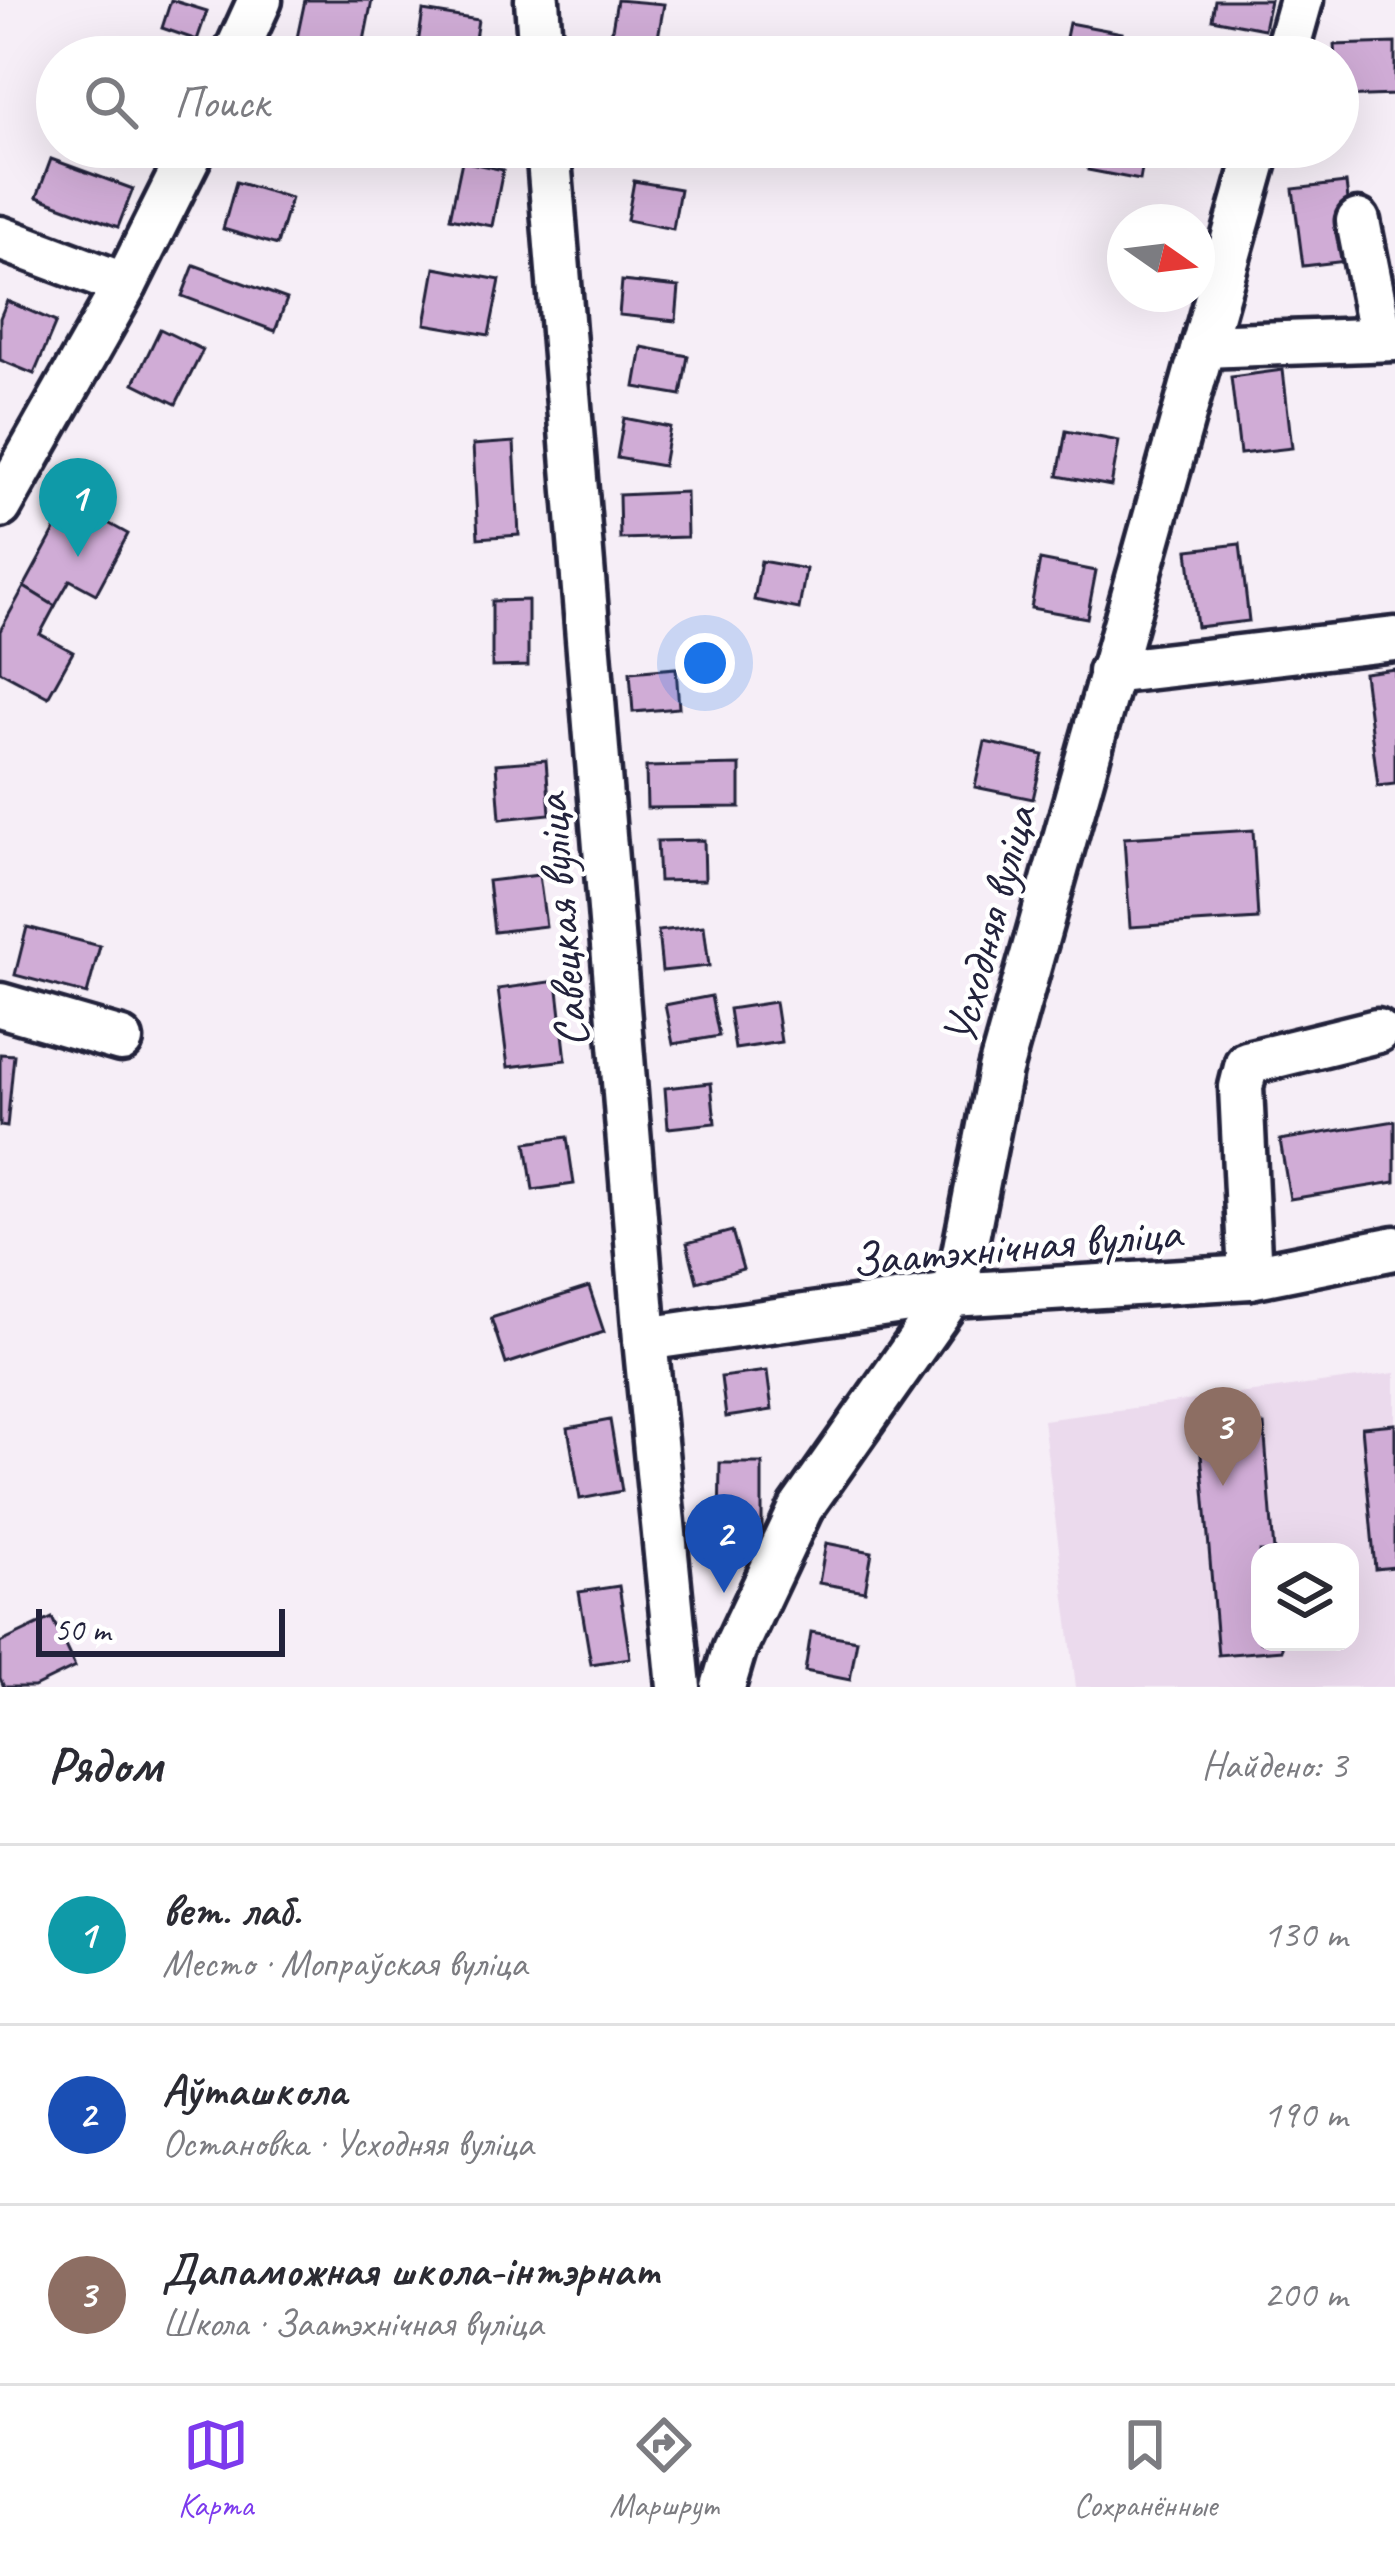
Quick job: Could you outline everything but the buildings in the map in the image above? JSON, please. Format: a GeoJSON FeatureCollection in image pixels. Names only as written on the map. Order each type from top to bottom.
{"type":"FeatureCollection","features":[{"type":"Feature","properties":{"kind":"street"},"geometry":{"type":"LineString","coordinates":[[244,36],[260,0]]}},
{"type":"Feature","properties":{"kind":"street"},"geometry":{"type":"LineString","coordinates":[[536,0],[539,36]]}},
{"type":"Feature","properties":{"kind":"street"},"geometry":{"type":"LineString","coordinates":[[1291,36],[1300,0]]}},
{"type":"Feature","properties":{"kind":"street"},"geometry":{"type":"LineString","coordinates":[[0,506],[125,285],[184,168]]}},
{"type":"Feature","properties":{"kind":"street","name":"Савецкая вуліца"},"geometry":{"type":"LineString","coordinates":[[550,168],[645,1339],[679,1687]]}},
{"type":"Feature","properties":{"kind":"street","name":"Усходняя вуліца"},"geometry":{"type":"LineString","coordinates":[[723,1687],[734,1650],[801,1508],[951,1295],[1000,1070],[1253,168]]}},
{"type":"Feature","properties":{"kind":"street"},"geometry":{"type":"LineString","coordinates":[[1204,346],[1388,338],[1358,221]]}},
{"type":"Feature","properties":{"kind":"street"},"geometry":{"type":"LineString","coordinates":[[0,238],[125,285]]}},
{"type":"Feature","properties":{"kind":"street"},"geometry":{"type":"LineString","coordinates":[[1110,672],[1395,639]]}},
{"type":"Feature","properties":{"kind":"street"},"geometry":{"type":"LineString","coordinates":[[0,1005],[121,1040]]}},
{"type":"Feature","properties":{"kind":"street"},"geometry":{"type":"LineString","coordinates":[[1250,1277],[1241,1087],[1247,1063],[1377,1030]]}},
{"type":"Feature","properties":{"kind":"street","name":"Заатэхнічная вуліца"},"geometry":{"type":"LineString","coordinates":[[645,1339],[951,1295],[1250,1277],[1395,1248]]}},
{"type":"Feature","properties":{"kind":"shaded area"},"geometry":{"type":"Polygon","coordinates":[[[1395,1373],[1395,1687],[1076,1687],[1043,1420],[1395,1373]]]}},
{"type":"Feature","properties":{"kind":"place","name":"вет. лаб."},"geometry":{"type":"Point","coordinates":[78,557]}},
{"type":"Feature","properties":{"kind":"place","name":"Дапаможная школа-інтэрнат"},"geometry":{"type":"Point","coordinates":[1223,1486]}},
{"type":"Feature","properties":{"kind":"place","name":"Аўташкола"},"geometry":{"type":"Point","coordinates":[724,1593]}}]}
